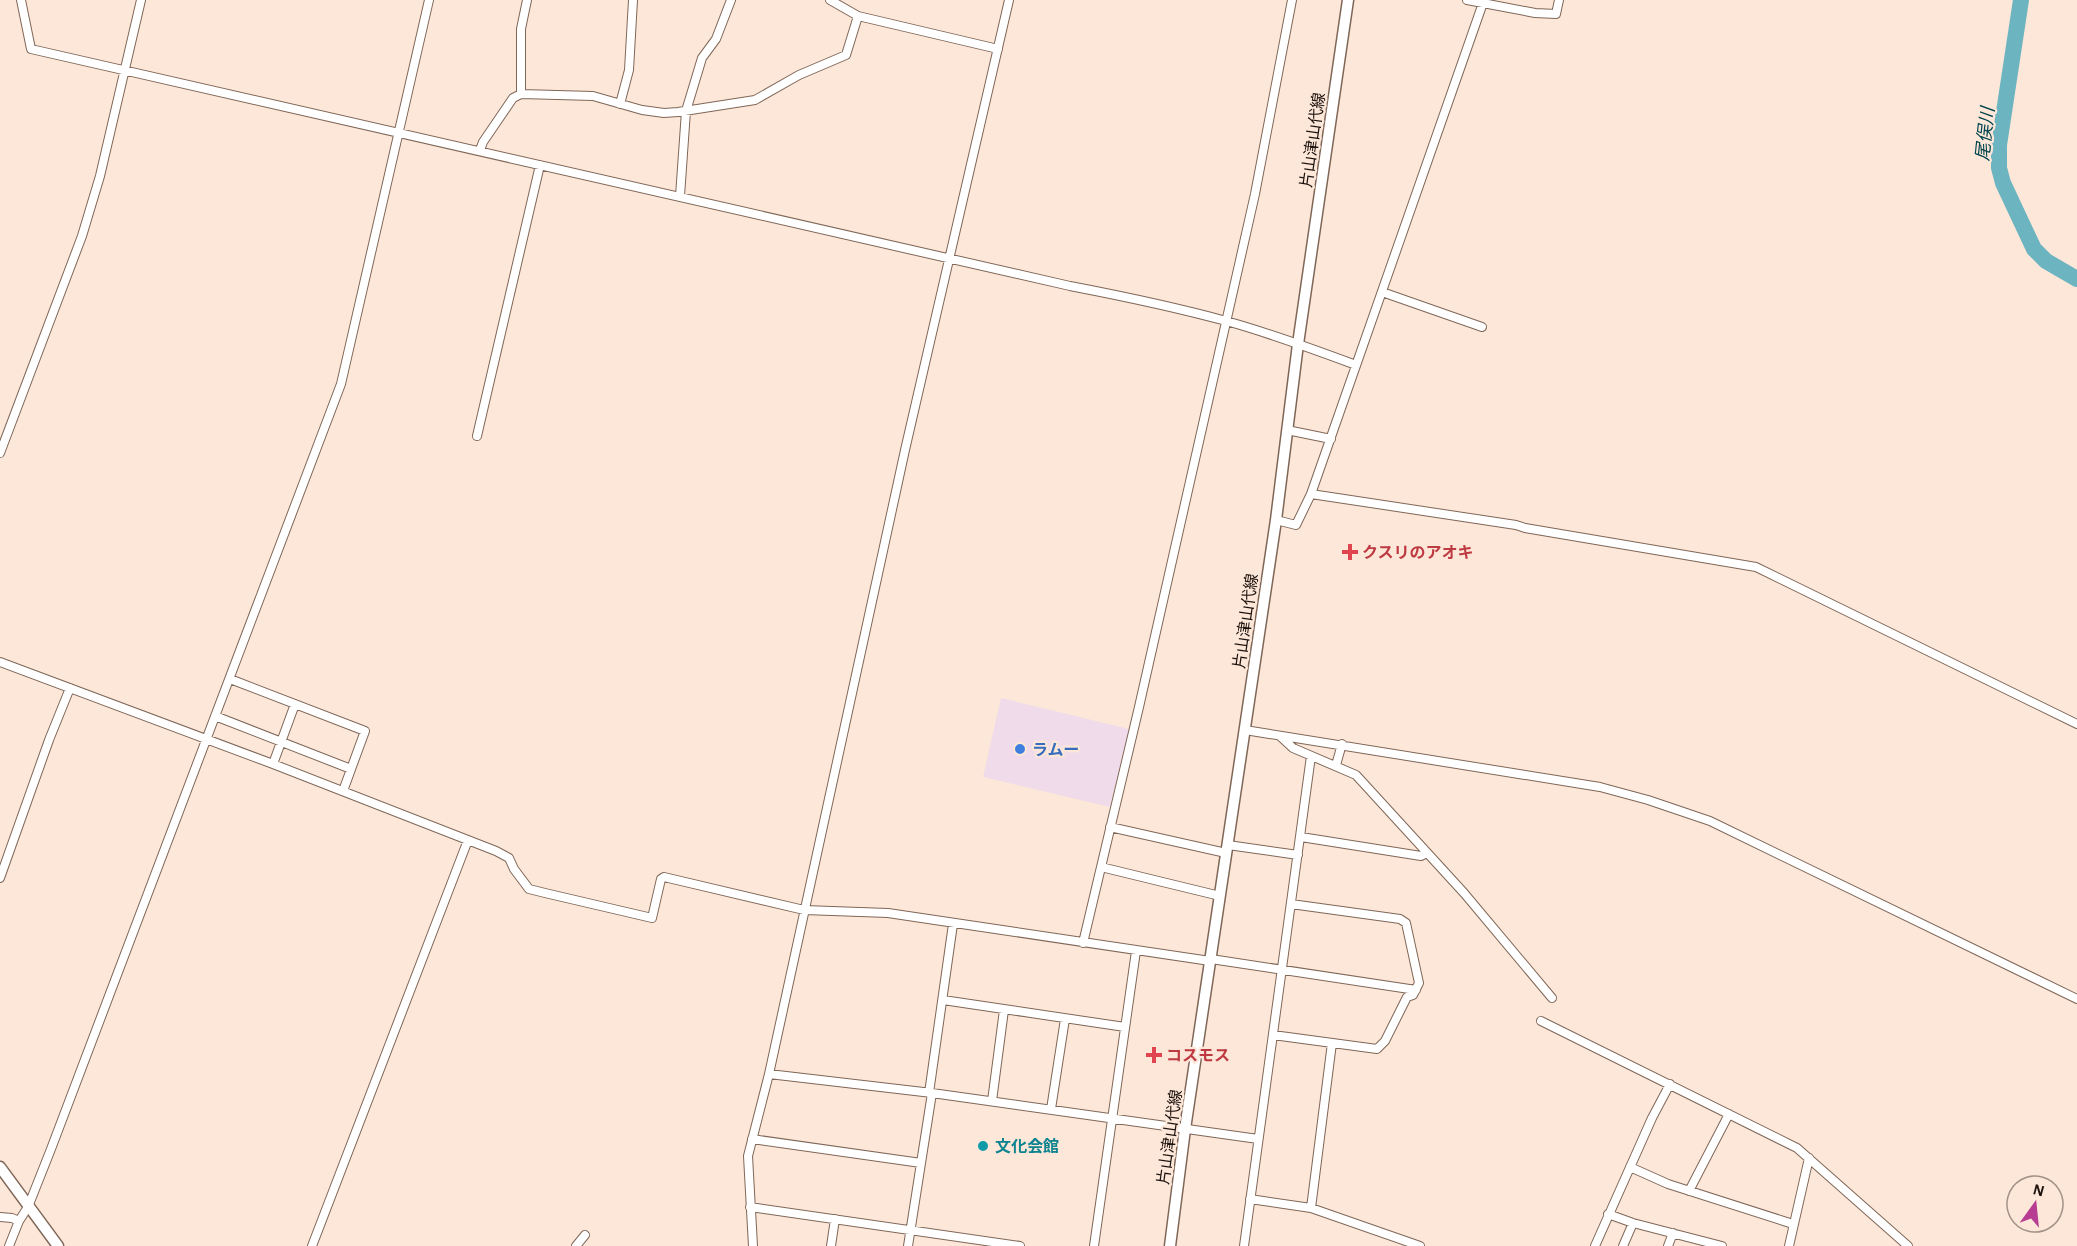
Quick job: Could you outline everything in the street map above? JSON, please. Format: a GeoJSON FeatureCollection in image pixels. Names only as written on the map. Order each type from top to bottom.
{"type":"FeatureCollection","features":[{"type":"Feature","properties":{"kind":"main road","name":"片山津山代線"},"geometry":{"type":"LineString","coordinates":[[1170,1246],[1348,0]]}},
{"type":"Feature","properties":{"kind":"main road"},"geometry":{"type":"LineString","coordinates":[[0,1167],[58,1246]]}},
{"type":"Feature","properties":{"kind":"street"},"geometry":{"type":"LineString","coordinates":[[21,0],[31,49],[1150,302],[1225,321],[1356,365]]}},
{"type":"Feature","properties":{"kind":"street"},"geometry":{"type":"LineString","coordinates":[[0,453],[82,236],[100,176],[141,0]]}},
{"type":"Feature","properties":{"kind":"street"},"geometry":{"type":"LineString","coordinates":[[9,1246],[19,1221],[28,1207],[341,384],[429,0]]}},
{"type":"Feature","properties":{"kind":"street"},"geometry":{"type":"LineString","coordinates":[[521,94],[521,29],[527,0]]}},
{"type":"Feature","properties":{"kind":"street"},"geometry":{"type":"LineString","coordinates":[[620,104],[629,70],[633,0]]}},
{"type":"Feature","properties":{"kind":"street"},"geometry":{"type":"LineString","coordinates":[[680,196],[686,111],[702,58],[716,39],[731,0]]}},
{"type":"Feature","properties":{"kind":"street"},"geometry":{"type":"LineString","coordinates":[[830,0],[858,16],[998,50]]}},
{"type":"Feature","properties":{"kind":"street"},"geometry":{"type":"LineString","coordinates":[[753,1246],[748,1156],[769,1074],[905,450],[1009,0]]}},
{"type":"Feature","properties":{"kind":"street"},"geometry":{"type":"LineString","coordinates":[[1083,943],[1255,194],[1292,0]]}},
{"type":"Feature","properties":{"kind":"street"},"geometry":{"type":"LineString","coordinates":[[1467,0],[1534,13],[1556,14],[1558,0]]}},
{"type":"Feature","properties":{"kind":"street"},"geometry":{"type":"LineString","coordinates":[[1275,520],[1296,525],[1311,494],[1484,2]]}},
{"type":"Feature","properties":{"kind":"street"},"geometry":{"type":"LineString","coordinates":[[480,150],[513,98],[521,94],[593,96],[655,113],[686,111],[755,100],[799,75],[846,55],[858,16]]}},
{"type":"Feature","properties":{"kind":"street"},"geometry":{"type":"LineString","coordinates":[[477,436],[540,165]]}},
{"type":"Feature","properties":{"kind":"street"},"geometry":{"type":"LineString","coordinates":[[1382,292],[1482,327]]}},
{"type":"Feature","properties":{"kind":"street"},"geometry":{"type":"LineString","coordinates":[[1287,430],[1331,440]]}},
{"type":"Feature","properties":{"kind":"street"},"geometry":{"type":"LineString","coordinates":[[1311,494],[1515,525],[1756,567],[2077,724]]}},
{"type":"Feature","properties":{"kind":"street"},"geometry":{"type":"LineString","coordinates":[[0,662],[468,840],[509,858],[529,889],[652,918],[661,879],[664,878],[804,910],[888,913],[1136,951],[1281,969],[1416,990]]}},
{"type":"Feature","properties":{"kind":"street"},"geometry":{"type":"LineString","coordinates":[[230,679],[365,731],[343,791]]}},
{"type":"Feature","properties":{"kind":"street"},"geometry":{"type":"LineString","coordinates":[[0,878],[70,688]]}},
{"type":"Feature","properties":{"kind":"street"},"geometry":{"type":"LineString","coordinates":[[273,764],[295,704]]}},
{"type":"Feature","properties":{"kind":"street"},"geometry":{"type":"LineString","coordinates":[[215,716],[351,770]]}},
{"type":"Feature","properties":{"kind":"street"},"geometry":{"type":"LineString","coordinates":[[1245,730],[1600,787],[1679,810],[1710,821],[2077,999]]}},
{"type":"Feature","properties":{"kind":"street"},"geometry":{"type":"LineString","coordinates":[[1280,735],[1293,748],[1356,775],[1464,893],[1552,998]]}},
{"type":"Feature","properties":{"kind":"street"},"geometry":{"type":"LineString","coordinates":[[1336,765],[1342,744]]}},
{"type":"Feature","properties":{"kind":"street"},"geometry":{"type":"LineString","coordinates":[[1244,1246],[1311,756]]}},
{"type":"Feature","properties":{"kind":"street"},"geometry":{"type":"LineString","coordinates":[[1110,827],[1227,849],[1298,855]]}},
{"type":"Feature","properties":{"kind":"street"},"geometry":{"type":"LineString","coordinates":[[1301,837],[1420,856],[1427,854]]}},
{"type":"Feature","properties":{"kind":"street"},"geometry":{"type":"LineString","coordinates":[[312,1246],[468,840]]}},
{"type":"Feature","properties":{"kind":"street"},"geometry":{"type":"LineString","coordinates":[[1101,867],[1220,896]]}},
{"type":"Feature","properties":{"kind":"street"},"geometry":{"type":"LineString","coordinates":[[1273,1035],[1377,1049],[1381,1047],[1407,997],[1413,995],[1419,983],[1406,923],[1400,919],[1291,904]]}},
{"type":"Feature","properties":{"kind":"street"},"geometry":{"type":"LineString","coordinates":[[908,1246],[953,924]]}},
{"type":"Feature","properties":{"kind":"street"},"geometry":{"type":"LineString","coordinates":[[1094,1246],[1136,951]]}},
{"type":"Feature","properties":{"kind":"street"},"geometry":{"type":"LineString","coordinates":[[943,1000],[1125,1027]]}},
{"type":"Feature","properties":{"kind":"street"},"geometry":{"type":"LineString","coordinates":[[992,1101],[1004,1010]]}},
{"type":"Feature","properties":{"kind":"street"},"geometry":{"type":"LineString","coordinates":[[1051,1109],[1065,1019]]}},
{"type":"Feature","properties":{"kind":"street"},"geometry":{"type":"LineString","coordinates":[[1541,1021],[1797,1148],[1905,1245]]}},
{"type":"Feature","properties":{"kind":"street"},"geometry":{"type":"LineString","coordinates":[[1311,1208],[1332,1043]]}},
{"type":"Feature","properties":{"kind":"street"},"geometry":{"type":"LineString","coordinates":[[769,1074],[992,1101],[1258,1139]]}},
{"type":"Feature","properties":{"kind":"street"},"geometry":{"type":"LineString","coordinates":[[1595,1246],[1629,1167],[1670,1084]]}},
{"type":"Feature","properties":{"kind":"street"},"geometry":{"type":"LineString","coordinates":[[1689,1191],[1729,1114]]}},
{"type":"Feature","properties":{"kind":"street"},"geometry":{"type":"LineString","coordinates":[[752,1139],[921,1163]]}},
{"type":"Feature","properties":{"kind":"street"},"geometry":{"type":"LineString","coordinates":[[1789,1246],[1809,1158]]}},
{"type":"Feature","properties":{"kind":"street"},"geometry":{"type":"LineString","coordinates":[[1629,1167],[1668,1184],[1793,1224]]}},
{"type":"Feature","properties":{"kind":"street"},"geometry":{"type":"LineString","coordinates":[[1250,1199],[1311,1208],[1420,1246]]}},
{"type":"Feature","properties":{"kind":"street"},"geometry":{"type":"LineString","coordinates":[[750,1207],[1020,1246]]}},
{"type":"Feature","properties":{"kind":"street"},"geometry":{"type":"LineString","coordinates":[[1608,1214],[1633,1223],[1722,1246]]}},
{"type":"Feature","properties":{"kind":"street"},"geometry":{"type":"LineString","coordinates":[[0,1217],[19,1221]]}},
{"type":"Feature","properties":{"kind":"street"},"geometry":{"type":"LineString","coordinates":[[831,1246],[835,1219]]}},
{"type":"Feature","properties":{"kind":"street"},"geometry":{"type":"LineString","coordinates":[[1623,1246],[1633,1223]]}},
{"type":"Feature","properties":{"kind":"street"},"geometry":{"type":"LineString","coordinates":[[1668,1246],[1673,1233]]}},
{"type":"Feature","properties":{"kind":"street"},"geometry":{"type":"LineString","coordinates":[[576,1246],[585,1235]]}},
{"type":"Feature","properties":{"kind":"shaded area"},"geometry":{"type":"Polygon","coordinates":[[[1001,698],[1129,729],[1110,807],[983,777],[1001,698]]]}},
{"type":"Feature","properties":{"kind":"waterway","name":"尾俣川"},"geometry":{"type":"LineString","coordinates":[[2021,0],[1999,145],[1999,168],[2003,183],[2034,249],[2046,261],[2077,279]]}},
{"type":"Feature","properties":{"kind":"place","name":"クスリのアオキ"},"geometry":{"type":"Point","coordinates":[1350,552]}},
{"type":"Feature","properties":{"kind":"place","name":"ラムー"},"geometry":{"type":"Point","coordinates":[1020,749]}},
{"type":"Feature","properties":{"kind":"place","name":"コスモス"},"geometry":{"type":"Point","coordinates":[1154,1055]}},
{"type":"Feature","properties":{"kind":"place","name":"文化会館"},"geometry":{"type":"Point","coordinates":[983,1146]}}]}
